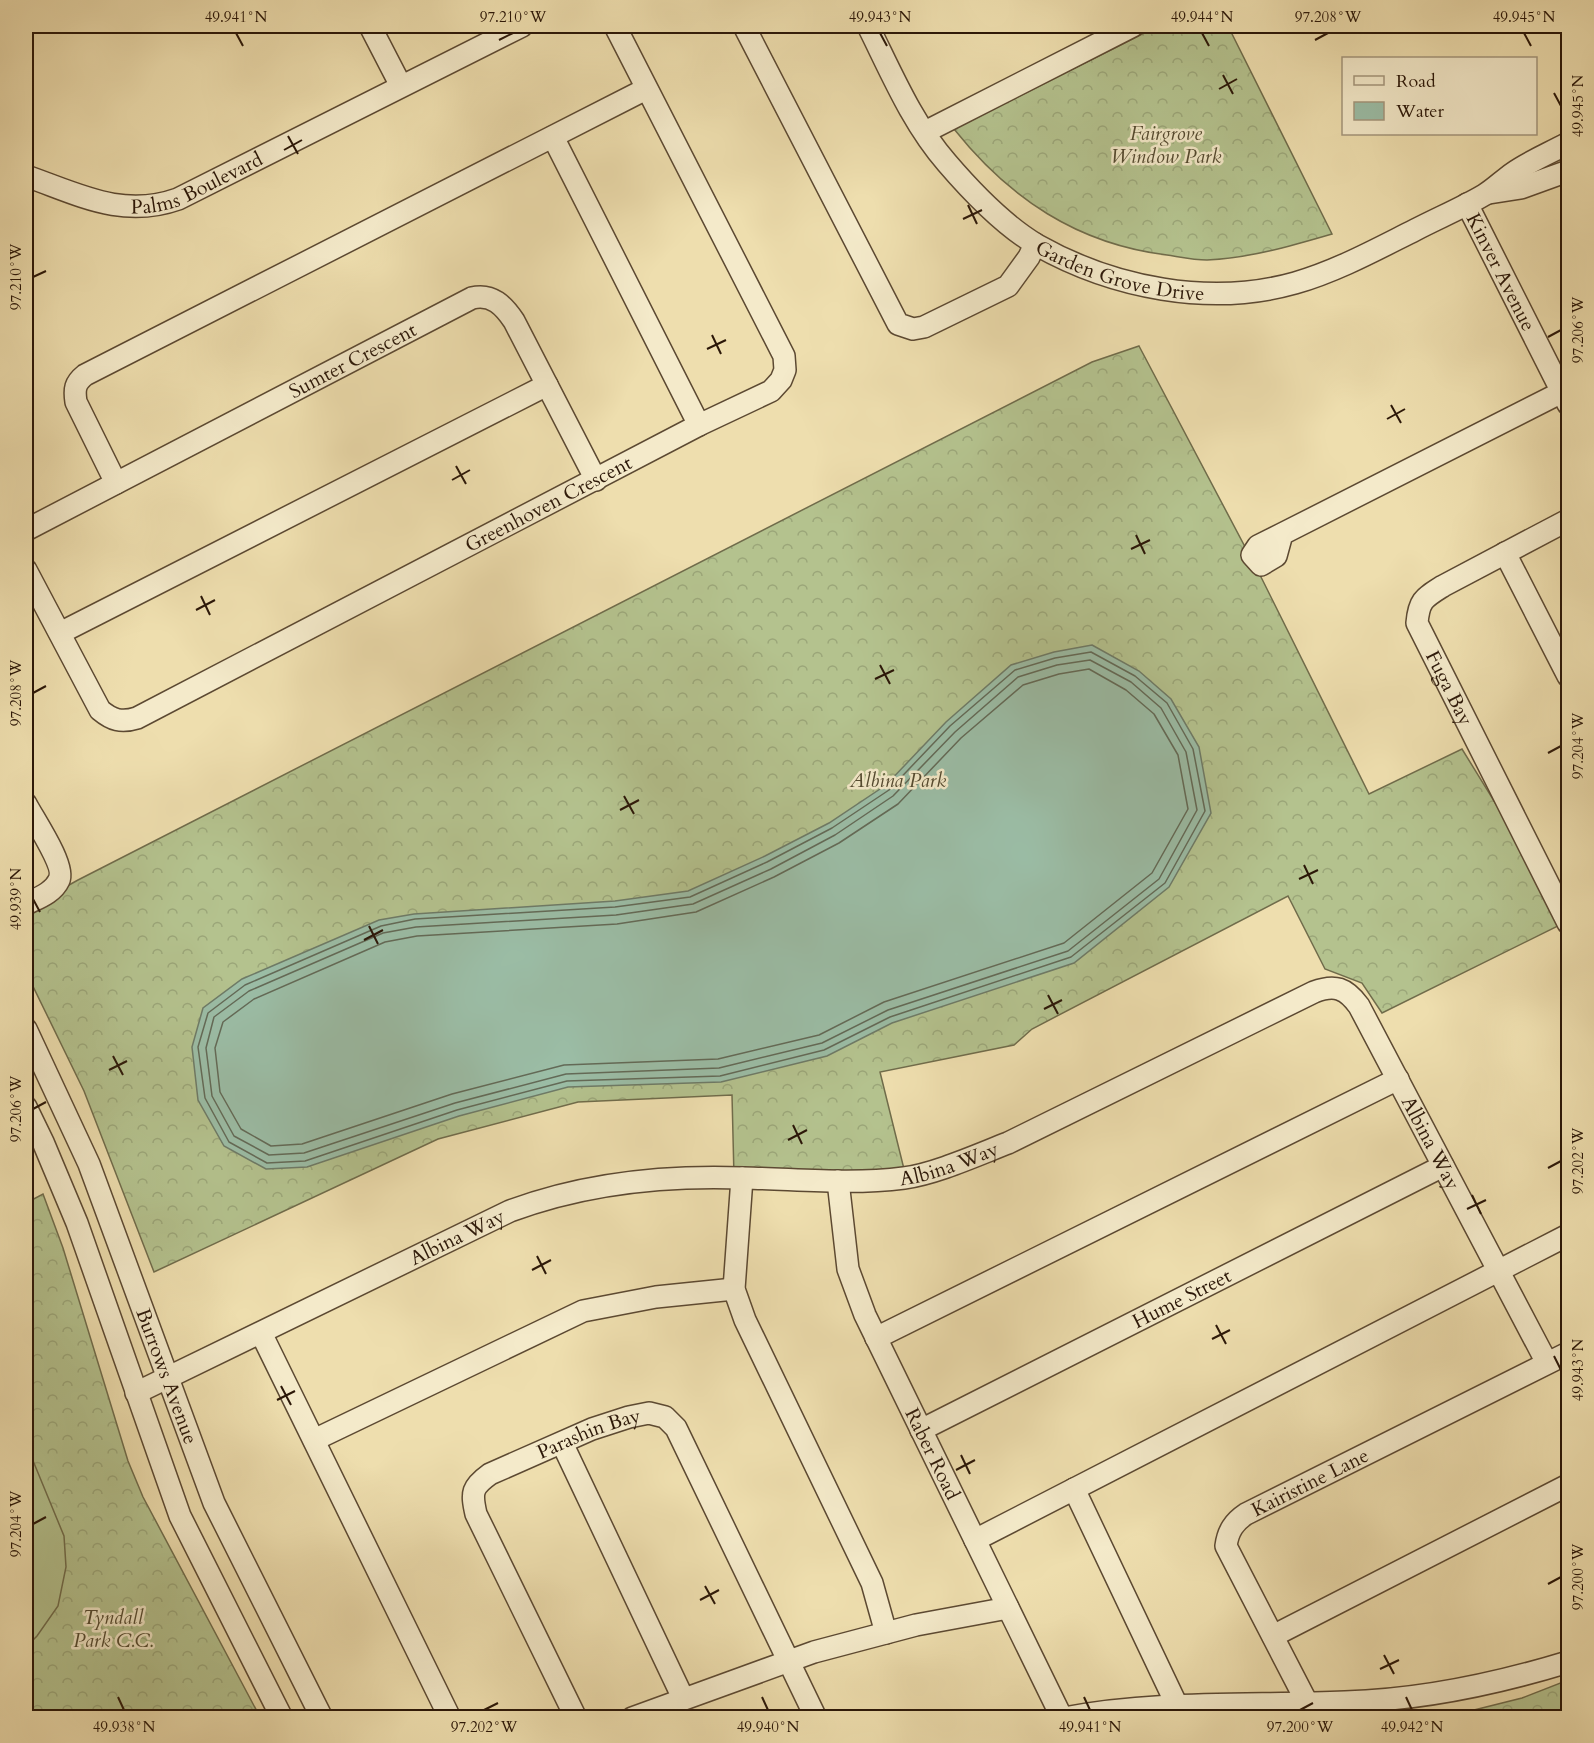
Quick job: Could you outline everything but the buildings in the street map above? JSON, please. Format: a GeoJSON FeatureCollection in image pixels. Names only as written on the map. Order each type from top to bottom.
{"type":"FeatureCollection","features":[{"type":"Feature","properties":{"kind":"street"},"geometry":{"type":"LineString","coordinates":[[370,26],[401,86]]}},
{"type":"Feature","properties":{"kind":"street","name":"Palms Boulevard"},"geometry":{"type":"LineString","coordinates":[[26,176],[112,205],[143,208],[160,206],[522,26]]}},
{"type":"Feature","properties":{"kind":"street","name":"Greenhoven Crescent"},"geometry":{"type":"LineString","coordinates":[[26,570],[100,710],[109,717],[126,722],[699,425],[771,391],[781,380],[785,370],[784,356],[615,26]]}},
{"type":"Feature","properties":{"kind":"street"},"geometry":{"type":"LineString","coordinates":[[744,26],[898,324],[913,329],[924,327],[1008,286],[1029,257],[1035,244]]}},
{"type":"Feature","properties":{"kind":"street"},"geometry":{"type":"LineString","coordinates":[[925,132],[1133,26]]}},
{"type":"Feature","properties":{"kind":"street","name":"Garden Grove Drive"},"geometry":{"type":"LineString","coordinates":[[875,28],[910,107],[945,162],[1002,218],[1035,244],[1110,277],[1183,292],[1235,293],[1278,286],[1307,278],[1362,256],[1486,194]]}},
{"type":"Feature","properties":{"kind":"street"},"geometry":{"type":"LineString","coordinates":[[116,483],[76,402],[74,390],[78,381],[85,375],[646,89]]}},
{"type":"Feature","properties":{"kind":"street"},"geometry":{"type":"LineString","coordinates":[[552,137],[699,425]]}},
{"type":"Feature","properties":{"kind":"street"},"geometry":{"type":"LineString","coordinates":[[1486,194],[1513,172],[1569,143]]}},
{"type":"Feature","properties":{"kind":"street"},"geometry":{"type":"LineString","coordinates":[[1486,194],[1521,188],[1569,171]]}},
{"type":"Feature","properties":{"kind":"street","name":"Kinver Avenue"},"geometry":{"type":"LineString","coordinates":[[1467,204],[1565,398]]}},
{"type":"Feature","properties":{"kind":"street","name":"Sumter Crescent"},"geometry":{"type":"LineString","coordinates":[[26,530],[472,298],[481,296],[505,307],[514,321],[596,480]]}},
{"type":"Feature","properties":{"kind":"street"},"geometry":{"type":"LineString","coordinates":[[60,633],[547,385]]}},
{"type":"Feature","properties":{"kind":"street"},"geometry":{"type":"LineString","coordinates":[[1282,534],[1565,398]]}},
{"type":"Feature","properties":{"kind":"street","name":"Fuga Bay"},"geometry":{"type":"LineString","coordinates":[[1569,520],[1426,597],[1418,607],[1417,623],[1569,923]]}},
{"type":"Feature","properties":{"kind":"street"},"geometry":{"type":"LineString","coordinates":[[1505,553],[1569,676]]}},
{"type":"Feature","properties":{"kind":"street"},"geometry":{"type":"LineString","coordinates":[[26,804],[52,852],[61,876],[48,893],[26,904]]}},
{"type":"Feature","properties":{"kind":"street","name":"Albina Way"},"geometry":{"type":"LineString","coordinates":[[136,1393],[510,1211],[546,1197],[594,1187],[674,1178],[865,1182],[906,1178],[960,1162],[1008,1143],[1327,987],[1350,993],[1359,1006],[1547,1364]]}},
{"type":"Feature","properties":{"kind":"street","name":"Burrows Avenue"},"geometry":{"type":"LineString","coordinates":[[26,1029],[89,1164],[214,1503],[322,1718]]}},
{"type":"Feature","properties":{"kind":"street"},"geometry":{"type":"LineString","coordinates":[[876,1338],[1398,1079]]}},
{"type":"Feature","properties":{"kind":"street","name":"Burrows Avenue"},"geometry":{"type":"LineString","coordinates":[[26,1107],[44,1142],[77,1222],[180,1516],[282,1718]]}},
{"type":"Feature","properties":{"kind":"street","name":"Hume Street"},"geometry":{"type":"LineString","coordinates":[[921,1430],[1443,1166]]}},
{"type":"Feature","properties":{"kind":"street"},"geometry":{"type":"LineString","coordinates":[[742,1178],[734,1289],[745,1320],[872,1583],[886,1633]]}},
{"type":"Feature","properties":{"kind":"street","name":"Raber Road"},"geometry":{"type":"LineString","coordinates":[[838,1181],[848,1269],[865,1315],[1063,1718]]}},
{"type":"Feature","properties":{"kind":"street"},"geometry":{"type":"LineString","coordinates":[[975,1539],[1569,1235]]}},
{"type":"Feature","properties":{"kind":"street"},"geometry":{"type":"LineString","coordinates":[[314,1440],[583,1311],[657,1297],[734,1289]]}},
{"type":"Feature","properties":{"kind":"street"},"geometry":{"type":"LineString","coordinates":[[261,1333],[450,1718]]}},
{"type":"Feature","properties":{"kind":"street","name":"Kairistine Lane"},"geometry":{"type":"LineString","coordinates":[[1311,1710],[1226,1546],[1227,1537],[1234,1522],[1569,1353]]}},
{"type":"Feature","properties":{"kind":"street","name":"Parashin Bay"},"geometry":{"type":"LineString","coordinates":[[576,1718],[476,1514],[472,1498],[476,1484],[490,1474],[592,1429],[649,1413],[665,1417],[676,1428],[816,1718]]}},
{"type":"Feature","properties":{"kind":"street"},"geometry":{"type":"LineString","coordinates":[[562,1443],[683,1698]]}},
{"type":"Feature","properties":{"kind":"street"},"geometry":{"type":"LineString","coordinates":[[1273,1636],[1569,1485]]}},
{"type":"Feature","properties":{"kind":"street"},"geometry":{"type":"LineString","coordinates":[[1074,1489],[1179,1711]]}},
{"type":"Feature","properties":{"kind":"street"},"geometry":{"type":"LineString","coordinates":[[632,1718],[788,1660],[916,1625],[1008,1608]]}},
{"type":"Feature","properties":{"kind":"street"},"geometry":{"type":"LineString","coordinates":[[1063,1718],[1179,1711],[1311,1710],[1348,1702],[1435,1694],[1517,1678],[1569,1662]]}},
{"type":"Feature","properties":{"kind":"green space","name":"Fairgrove Window Park"},"geometry":{"type":"Polygon","coordinates":[[[1158,26],[1228,26],[1332,234],[1270,251],[1223,259],[1197,260],[1134,249],[1103,240],[1047,214],[998,176],[954,129],[1158,26]]]}},
{"type":"Feature","properties":{"kind":"green space","name":"Albina Park"},"geometry":{"type":"Polygon","coordinates":[[[1139,346],[1262,579],[1369,794],[1462,749],[1568,921],[1382,1013],[1362,983],[1325,969],[1288,896],[1032,1029],[1014,1045],[880,1072],[904,1169],[734,1177],[732,1095],[578,1102],[438,1139],[154,1272],[84,1091],[26,972],[26,909],[78,880],[1092,362],[1139,346]]]}},
{"type":"Feature","properties":{"kind":"green space","name":"Tyndall Park C.C."},"geometry":{"type":"Polygon","coordinates":[[[43,1194],[63,1248],[128,1461],[143,1497],[260,1717],[26,1717],[26,1203],[43,1194]]]}},
{"type":"Feature","properties":{"kind":"green space"},"geometry":{"type":"Polygon","coordinates":[[[29,1451],[64,1536],[66,1567],[58,1606],[37,1636],[26,1647],[26,1453],[29,1451]]]}},
{"type":"Feature","properties":{"kind":"green space"},"geometry":{"type":"Polygon","coordinates":[[[1568,1680],[1568,1717],[1446,1717],[1522,1698],[1568,1680]]]}},
{"type":"Feature","properties":{"kind":"water"},"geometry":{"type":"Polygon","coordinates":[[[1092,645],[1139,671],[1171,699],[1199,747],[1211,813],[1169,887],[1074,963],[892,1023],[827,1056],[721,1082],[568,1087],[459,1116],[307,1167],[266,1169],[224,1146],[198,1100],[192,1047],[203,1008],[242,979],[379,920],[414,914],[615,901],[688,891],[765,856],[829,823],[886,785],[946,722],[1011,665],[1054,652],[1092,645]]]}}]}
